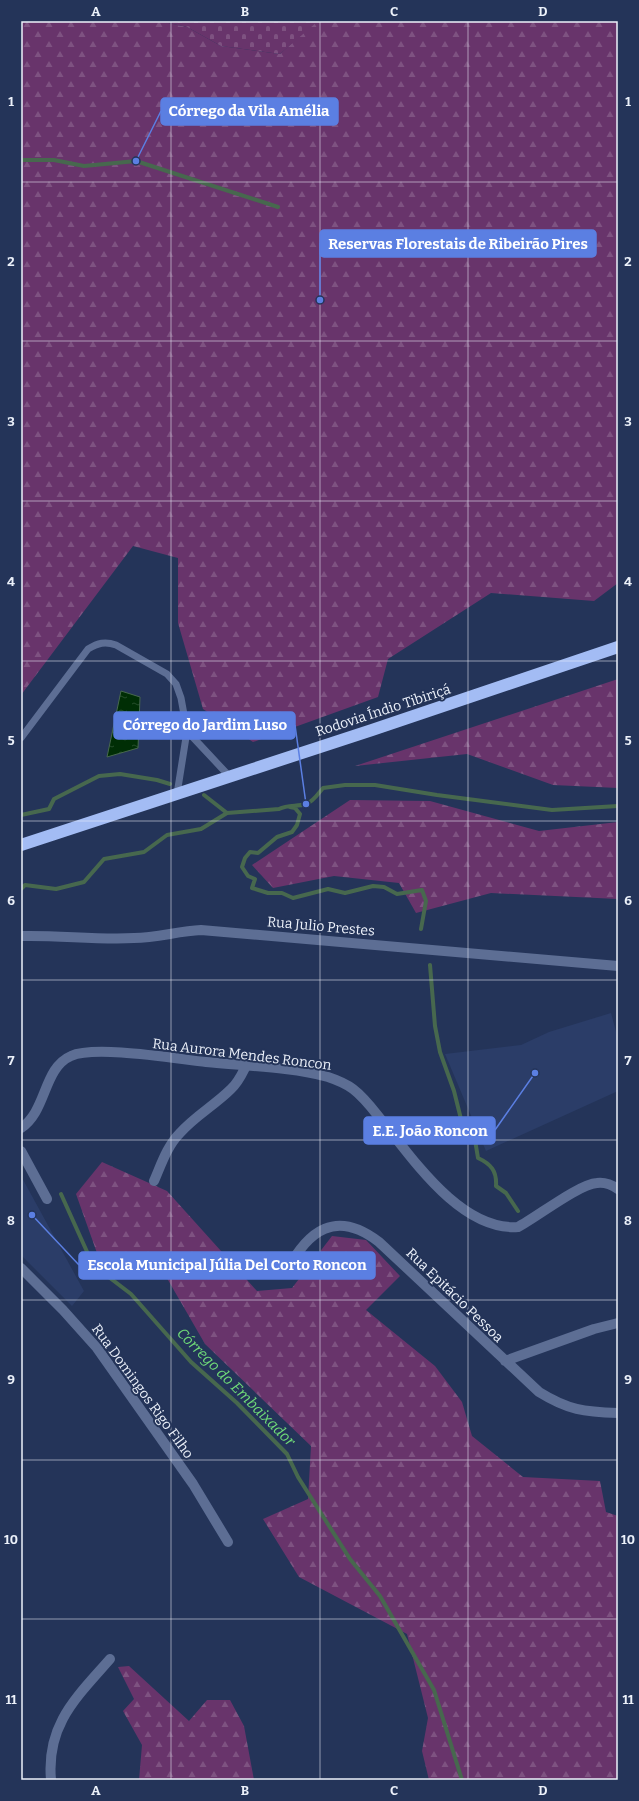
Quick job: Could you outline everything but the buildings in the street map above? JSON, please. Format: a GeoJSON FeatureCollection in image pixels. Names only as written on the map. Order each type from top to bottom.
{"type":"FeatureCollection","features":[{"type":"Feature","properties":{"kind":"highway","name":"Rodovia Índio Tibiriçá"},"geometry":{"type":"LineString","coordinates":[[21,845],[230,777],[618,647]]}},
{"type":"Feature","properties":{"kind":"street","name":"Rua Julio Prestes"},"geometry":{"type":"LineString","coordinates":[[21,936],[132,939],[201,930],[617,968]]}},
{"type":"Feature","properties":{"kind":"street","name":"Rua Aurora Mendes Roncon"},"geometry":{"type":"LineString","coordinates":[[21,1128],[33,1118],[55,1070],[62,1061],[72,1055],[86,1052],[110,1052],[306,1073],[342,1082],[354,1089],[367,1103],[415,1163],[454,1203],[474,1218],[490,1224],[506,1228],[518,1227],[585,1186],[598,1182],[612,1185],[618,1189]]}},
{"type":"Feature","properties":{"kind":"street"},"geometry":{"type":"LineString","coordinates":[[154,1181],[167,1151],[179,1134],[201,1113],[232,1089],[239,1080],[246,1066]]}},
{"type":"Feature","properties":{"kind":"street"},"geometry":{"type":"LineString","coordinates":[[21,1151],[47,1199]]}},
{"type":"Feature","properties":{"kind":"street","name":"Rua Epitácio Pessoa"},"geometry":{"type":"LineString","coordinates":[[286,1272],[294,1257],[304,1244],[319,1232],[333,1225],[351,1226],[366,1232],[379,1242],[539,1392],[557,1403],[574,1409],[593,1412],[618,1413]]}},
{"type":"Feature","properties":{"kind":"street","name":"Rua Domingos Rigo Filho"},"geometry":{"type":"LineString","coordinates":[[21,1268],[63,1310],[97,1348],[193,1484],[228,1542]]}},
{"type":"Feature","properties":{"kind":"street"},"geometry":{"type":"LineString","coordinates":[[505,1361],[594,1329],[618,1323]]}},
{"type":"Feature","properties":{"kind":"street"},"geometry":{"type":"LineString","coordinates":[[51,1780],[50,1768],[55,1736],[67,1710],[110,1659]]}},
{"type":"Feature","properties":{"kind":"lane"},"geometry":{"type":"LineString","coordinates":[[21,738],[88,649],[96,644],[108,642],[167,674],[176,684],[181,698],[187,731],[177,794]]}},
{"type":"Feature","properties":{"kind":"lane"},"geometry":{"type":"LineString","coordinates":[[187,731],[230,777]]}},
{"type":"Feature","properties":{"kind":"shaded area"},"geometry":{"type":"Polygon","coordinates":[[[611,1013],[618,1039],[618,1091],[486,1151],[445,1054],[521,1045],[549,1032],[611,1013]]]}},
{"type":"Feature","properties":{"kind":"shaded area"},"geometry":{"type":"Polygon","coordinates":[[[21,1176],[84,1291],[72,1306],[21,1255],[21,1176]]]}},
{"type":"Feature","properties":{"kind":"green space"},"geometry":{"type":"Polygon","coordinates":[[[21,21],[159,21],[187,27],[221,46],[280,54],[316,21],[618,21],[618,583],[594,601],[491,593],[388,659],[378,697],[253,742],[203,709],[178,623],[178,558],[133,546],[21,695],[21,21]]]}},
{"type":"Feature","properties":{"kind":"green space"},"geometry":{"type":"Polygon","coordinates":[[[159,21],[317,22],[280,54],[221,46],[187,27],[159,21]]]}},
{"type":"Feature","properties":{"kind":"green space"},"geometry":{"type":"Polygon","coordinates":[[[618,679],[618,788],[553,785],[467,754],[355,766],[618,679]]]}},
{"type":"Feature","properties":{"kind":"green space"},"geometry":{"type":"Polygon","coordinates":[[[350,800],[430,801],[539,831],[618,822],[618,899],[491,893],[416,913],[399,883],[334,876],[273,888],[252,865],[350,800]]]}},
{"type":"Feature","properties":{"kind":"green space"},"geometry":{"type":"Polygon","coordinates":[[[102,1162],[167,1191],[257,1291],[292,1288],[332,1236],[366,1240],[400,1276],[366,1310],[435,1366],[462,1402],[472,1436],[523,1477],[600,1481],[606,1512],[618,1516],[618,1780],[429,1780],[422,1751],[428,1718],[407,1634],[299,1577],[263,1519],[308,1499],[311,1446],[205,1344],[164,1273],[97,1253],[76,1194],[102,1162]]]}},
{"type":"Feature","properties":{"kind":"green space"},"geometry":{"type":"Polygon","coordinates":[[[129,1666],[189,1721],[207,1700],[230,1700],[244,1726],[254,1780],[139,1780],[142,1745],[123,1711],[134,1699],[118,1667],[129,1666]]]}},
{"type":"Feature","properties":{"kind":"water"},"geometry":{"type":"Polygon","coordinates":[[[121,691],[140,697],[138,748],[107,757],[121,691]]]}},
{"type":"Feature","properties":{"kind":"waterway"},"geometry":{"type":"LineString","coordinates":[[21,160],[54,160],[84,166],[136,161],[278,207]]}},
{"type":"Feature","properties":{"kind":"waterway"},"geometry":{"type":"LineString","coordinates":[[21,815],[49,809],[54,799],[99,776],[120,774],[157,780],[170,784]]}},
{"type":"Feature","properties":{"kind":"waterway"},"geometry":{"type":"LineString","coordinates":[[21,889],[25,885],[56,889],[84,882],[104,859],[144,852],[167,835],[201,829],[227,813],[279,809],[306,804],[313,800],[323,788],[345,785],[375,785],[437,795],[552,810],[618,806]]}},
{"type":"Feature","properties":{"kind":"waterway"},"geometry":{"type":"LineString","coordinates":[[204,795],[227,813]]}},
{"type":"Feature","properties":{"kind":"waterway"},"geometry":{"type":"LineString","coordinates":[[290,807],[295,808],[300,814],[297,825],[292,832],[277,837],[258,853],[250,852],[245,858],[242,867],[248,876],[255,879],[252,888],[268,893],[282,893],[293,898],[328,889],[345,893],[373,886],[384,887],[397,894],[422,890],[426,901],[421,929]]}},
{"type":"Feature","properties":{"kind":"waterway"},"geometry":{"type":"LineString","coordinates":[[430,965],[435,1026],[440,1052],[454,1091],[461,1119],[475,1140],[478,1158],[490,1166],[494,1172],[496,1186],[506,1193],[518,1211]]}},
{"type":"Feature","properties":{"kind":"waterway","name":"Córrego do Embaixador"},"geometry":{"type":"LineString","coordinates":[[61,1194],[93,1265],[131,1294],[191,1362],[237,1403],[287,1454],[298,1477],[350,1559],[380,1596],[434,1690],[462,1780]]}},
{"type":"Feature","properties":{"kind":"place","name":"Córrego da Vila Amélia"},"geometry":{"type":"Point","coordinates":[136,161]}},
{"type":"Feature","properties":{"kind":"place","name":"Reservas Florestais de Ribeirão Pires"},"geometry":{"type":"Point","coordinates":[320,300]}},
{"type":"Feature","properties":{"kind":"place","name":"Córrego do Jardim Luso"},"geometry":{"type":"Point","coordinates":[306,804]}},
{"type":"Feature","properties":{"kind":"place","name":"E.E. João Roncon"},"geometry":{"type":"Point","coordinates":[535,1073]}},
{"type":"Feature","properties":{"kind":"place","name":"Escola Municipal Júlia Del Corto Roncon"},"geometry":{"type":"Point","coordinates":[32,1215]}}]}
